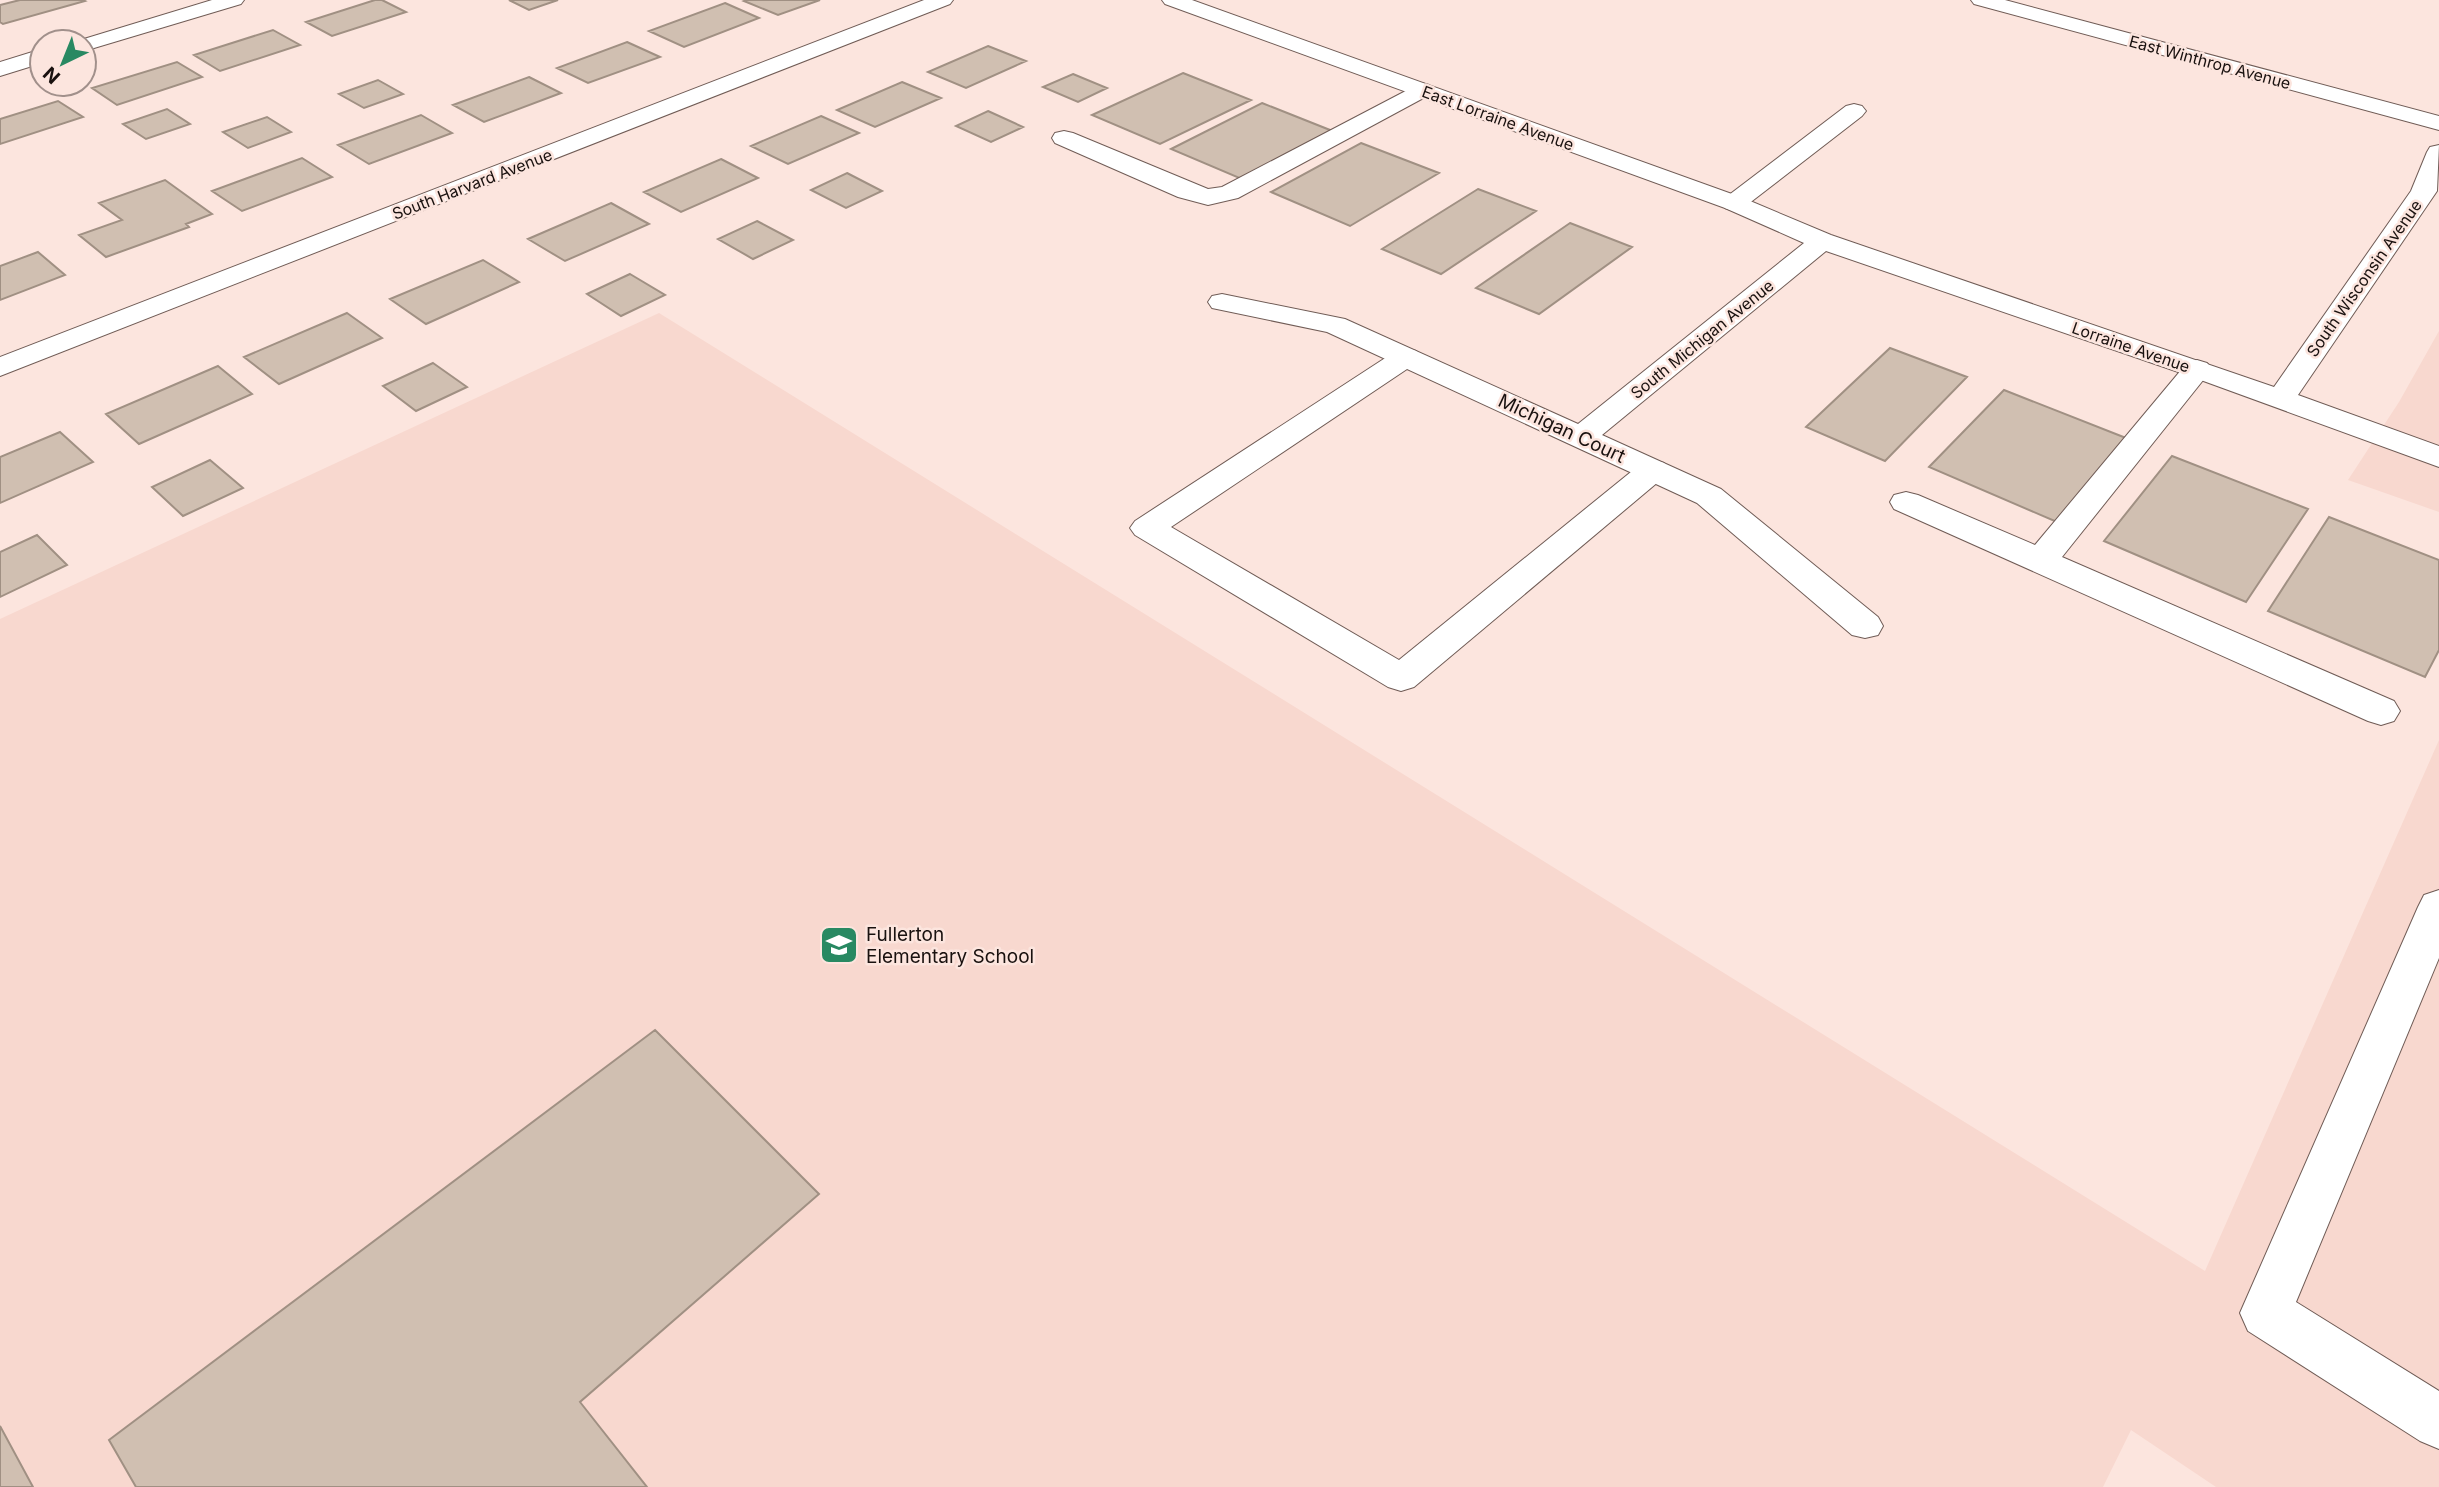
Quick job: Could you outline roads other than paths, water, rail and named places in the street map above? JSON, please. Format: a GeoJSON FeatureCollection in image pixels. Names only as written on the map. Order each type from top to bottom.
{"type":"FeatureCollection","features":[{"type":"Feature","properties":{"kind":"street"},"geometry":{"type":"LineString","coordinates":[[98,40],[233,0]]}},
{"type":"Feature","properties":{"kind":"street","name":"South Harvard Avenue"},"geometry":{"type":"LineString","coordinates":[[0,367],[943,0]]}},
{"type":"Feature","properties":{"kind":"street","name":"East Lorraine Avenue"},"geometry":{"type":"LineString","coordinates":[[1172,0],[1734,203],[1822,241]]}},
{"type":"Feature","properties":{"kind":"street","name":"East Winthrop Avenue"},"geometry":{"type":"LineString","coordinates":[[1981,0],[2439,123]]}},
{"type":"Feature","properties":{"kind":"street"},"geometry":{"type":"LineString","coordinates":[[0,69],[28,60]]}},
{"type":"Feature","properties":{"kind":"street"},"geometry":{"type":"LineString","coordinates":[[1064,138],[1187,192],[1208,197],[1229,192],[1421,90]]}},
{"type":"Feature","properties":{"kind":"street"},"geometry":{"type":"LineString","coordinates":[[1734,203],[1854,111]]}},
{"type":"Feature","properties":{"kind":"street","name":"South Wisconsin Avenue"},"geometry":{"type":"LineString","coordinates":[[2280,400],[2431,194],[2439,152]]}},
{"type":"Feature","properties":{"kind":"street","name":"Lorraine Avenue"},"geometry":{"type":"LineString","coordinates":[[1822,241],[2197,369],[2439,457]]}},
{"type":"Feature","properties":{"kind":"street","name":"South Michigan Avenue"},"geometry":{"type":"LineString","coordinates":[[1581,437],[1822,241]]}},
{"type":"Feature","properties":{"kind":"street","name":"Michigan Court"},"geometry":{"type":"LineString","coordinates":[[1222,302],[1335,325],[1709,496],[1865,626]]}},
{"type":"Feature","properties":{"kind":"street"},"geometry":{"type":"LineString","coordinates":[[1406,357],[1147,528],[1401,678],[1653,470]]}},
{"type":"Feature","properties":{"kind":"street"},"geometry":{"type":"LineString","coordinates":[[2041,560],[2197,369]]}},
{"type":"Feature","properties":{"kind":"street"},"geometry":{"type":"LineString","coordinates":[[1906,502],[2381,711]]}},
{"type":"Feature","properties":{"kind":"street"},"geometry":{"type":"LineString","coordinates":[[2439,907],[2266,1313],[2439,1422]]}},
{"type":"Feature","properties":{"kind":"place","name":"Fullerton Elementary School"},"geometry":{"type":"Point","coordinates":[839,945]}}]}
